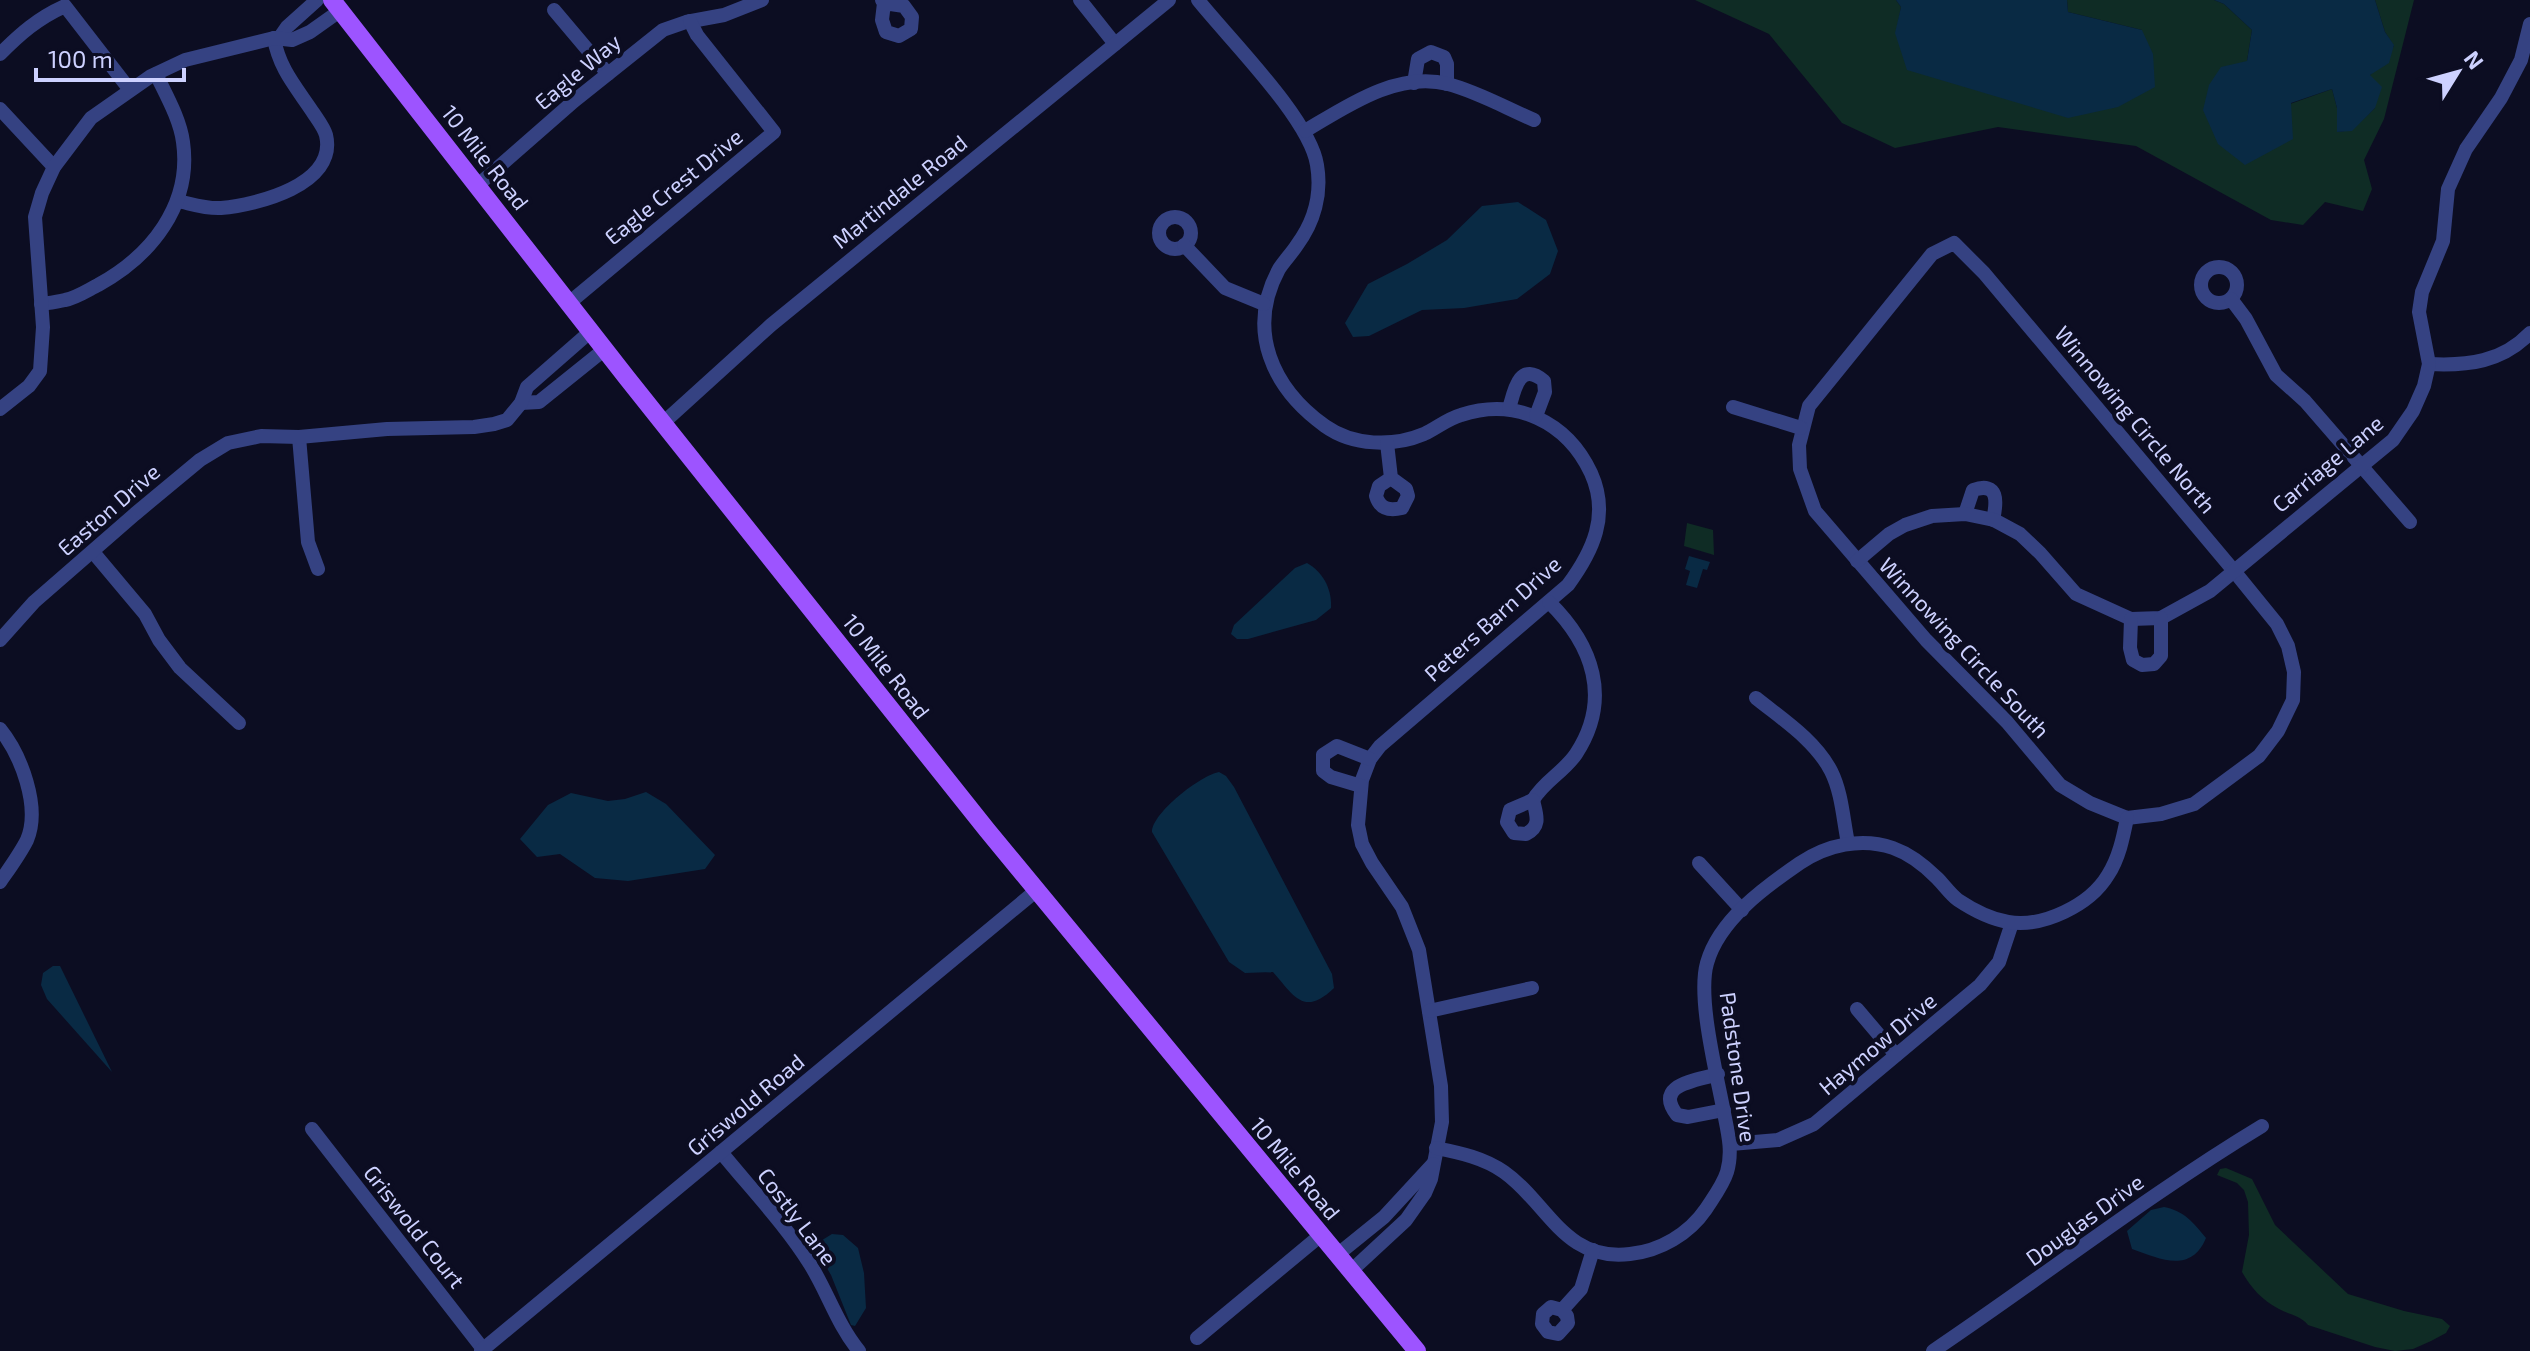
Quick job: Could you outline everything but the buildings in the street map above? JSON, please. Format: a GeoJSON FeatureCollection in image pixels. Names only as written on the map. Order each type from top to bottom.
{"type":"FeatureCollection","features":[{"type":"Feature","properties":{"kind":"main road","name":"10 Mile Road"},"geometry":{"type":"LineString","coordinates":[[336,5],[663,423],[1037,890],[1417,1351]]}},
{"type":"Feature","properties":{"kind":"street"},"geometry":{"type":"LineString","coordinates":[[178,201],[218,208],[268,200],[287,192],[320,166],[327,154],[326,136],[279,62],[277,37],[317,0]]}},
{"type":"Feature","properties":{"kind":"street","name":"Eagle Way"},"geometry":{"type":"LineString","coordinates":[[478,185],[663,30],[724,15],[762,0]]}},
{"type":"Feature","properties":{"kind":"street"},"geometry":{"type":"LineString","coordinates":[[1080,0],[1115,44]]}},
{"type":"Feature","properties":{"kind":"street","name":"Martindale Road"},"geometry":{"type":"LineString","coordinates":[[663,423],[771,325],[1169,0]]}},
{"type":"Feature","properties":{"kind":"street","name":"Peters Barn Drive"},"geometry":{"type":"LineString","coordinates":[[1198,0],[1305,131],[1317,164],[1319,187],[1316,209],[1308,228],[1281,266],[1264,304],[1266,347],[1279,378],[1327,428],[1340,435],[1387,443],[1419,436],[1460,415],[1481,410],[1509,409],[1536,416],[1565,435],[1581,453],[1594,481],[1600,513],[1598,533],[1591,550],[1568,585],[1396,731],[1370,759],[1361,786],[1358,825],[1362,844],[1402,907],[1419,950],[1441,1086],[1442,1122],[1431,1179],[1425,1193],[1406,1220],[1351,1271]]}},
{"type":"Feature","properties":{"kind":"street"},"geometry":{"type":"LineString","coordinates":[[0,54],[19,34],[64,3],[130,90]]}},
{"type":"Feature","properties":{"kind":"street"},"geometry":{"type":"LineString","coordinates":[[0,409],[29,386],[40,371],[43,327],[35,217],[54,167],[91,118],[130,90],[185,60],[277,37],[292,40],[310,32],[336,5]]}},
{"type":"Feature","properties":{"kind":"street"},"geometry":{"type":"LineString","coordinates":[[554,10],[608,74]]}},
{"type":"Feature","properties":{"kind":"street","name":"Eagle Crest Drive"},"geometry":{"type":"LineString","coordinates":[[569,303],[774,132],[697,35],[690,21]]}},
{"type":"Feature","properties":{"kind":"street"},"geometry":{"type":"LineString","coordinates":[[2530,24],[2521,60],[2501,98],[2466,149],[2448,189],[2443,241],[2422,292],[2419,312],[2429,364],[2452,366],[2485,361],[2505,354],[2530,333]]}},
{"type":"Feature","properties":{"kind":"street"},"geometry":{"type":"LineString","coordinates":[[1414,83],[1418,59],[1431,52],[1444,57],[1447,84]]}},
{"type":"Feature","properties":{"kind":"street"},"geometry":{"type":"LineString","coordinates":[[41,304],[65,300],[111,278],[135,260],[171,217],[184,179],[183,141],[156,74]]}},
{"type":"Feature","properties":{"kind":"street"},"geometry":{"type":"LineString","coordinates":[[1305,131],[1374,92],[1414,83],[1447,84],[1534,120]]}},
{"type":"Feature","properties":{"kind":"street"},"geometry":{"type":"LineString","coordinates":[[0,109],[54,167]]}},
{"type":"Feature","properties":{"kind":"street","name":"Winnowing Circle North"},"geometry":{"type":"LineString","coordinates":[[1809,406],[1932,254],[1954,243],[1984,273],[2277,624],[2288,646],[2294,672],[2293,700],[2278,731],[2259,756],[2194,804],[2161,814],[2127,818]]}},
{"type":"Feature","properties":{"kind":"street"},"geometry":{"type":"LineString","coordinates":[[1184,245],[1225,288],[1264,304]]}},
{"type":"Feature","properties":{"kind":"street"},"geometry":{"type":"LineString","coordinates":[[2231,299],[2246,319],[2276,375],[2305,401],[2410,522]]}},
{"type":"Feature","properties":{"kind":"street","name":"Easton Drive"},"geometry":{"type":"LineString","coordinates":[[0,640],[34,602],[200,460],[228,443],[259,429],[299,437],[386,422],[484,426],[507,420],[521,403],[527,387],[591,331]]}},
{"type":"Feature","properties":{"kind":"street","name":"Easton Drive"},"geometry":{"type":"LineString","coordinates":[[521,403],[539,402],[605,349]]}},
{"type":"Feature","properties":{"kind":"street","name":"Carriage Lane"},"geometry":{"type":"LineString","coordinates":[[1857,561],[1905,525],[1932,516],[1965,514],[1993,520],[2020,534],[2076,594],[2131,619],[2161,618],[2194,602],[2393,440],[2424,386],[2429,364]]}},
{"type":"Feature","properties":{"kind":"street"},"geometry":{"type":"LineString","coordinates":[[1509,409],[1518,380],[1524,374],[1531,374],[1544,381],[1545,392],[1536,416]]}},
{"type":"Feature","properties":{"kind":"street","name":"Winnowing Circle South"},"geometry":{"type":"LineString","coordinates":[[1809,406],[1801,428],[1800,469],[1815,511],[1926,640],[2007,722],[2060,785],[2090,803],[2127,818]]}},
{"type":"Feature","properties":{"kind":"street"},"geometry":{"type":"LineString","coordinates":[[1733,407],[1801,428]]}},
{"type":"Feature","properties":{"kind":"street"},"geometry":{"type":"LineString","coordinates":[[299,437],[308,542],[318,569]]}},
{"type":"Feature","properties":{"kind":"street"},"geometry":{"type":"LineString","coordinates":[[1387,443],[1391,478]]}},
{"type":"Feature","properties":{"kind":"street"},"geometry":{"type":"LineString","coordinates":[[1965,514],[1973,490],[1984,487],[1996,497],[1993,520]]}},
{"type":"Feature","properties":{"kind":"street"},"geometry":{"type":"LineString","coordinates":[[93,552],[145,614],[180,668],[239,723]]}},
{"type":"Feature","properties":{"kind":"street"},"geometry":{"type":"LineString","coordinates":[[1533,800],[1539,790],[1576,755],[1589,729],[1595,702],[1594,677],[1587,653],[1575,631],[1549,602]]}},
{"type":"Feature","properties":{"kind":"street"},"geometry":{"type":"LineString","coordinates":[[2131,619],[2130,648],[2133,660],[2142,665],[2154,664],[2161,656],[2161,618]]}},
{"type":"Feature","properties":{"kind":"street"},"geometry":{"type":"LineString","coordinates":[[1756,698],[1803,735],[1831,770],[1848,843]]}},
{"type":"Feature","properties":{"kind":"street"},"geometry":{"type":"LineString","coordinates":[[0,729],[19,759],[31,800],[28,838],[0,882]]}},
{"type":"Feature","properties":{"kind":"street"},"geometry":{"type":"LineString","coordinates":[[1361,786],[1331,777],[1323,771],[1323,755],[1337,746],[1370,759]]}},
{"type":"Feature","properties":{"kind":"street"},"geometry":{"type":"LineString","coordinates":[[2012,923],[2047,918],[2087,898],[2107,877],[2121,849],[2127,818]]}},
{"type":"Feature","properties":{"kind":"street","name":"Padstone Drive"},"geometry":{"type":"LineString","coordinates":[[1436,1148],[1488,1162],[1506,1173],[1561,1231],[1593,1250],[1631,1254],[1669,1243],[1700,1218],[1727,1172],[1731,1144],[1705,1006],[1707,964],[1729,922],[1803,861],[1848,843],[1891,848],[1919,861],[1956,898],[1993,918],[2012,923]]}},
{"type":"Feature","properties":{"kind":"street"},"geometry":{"type":"LineString","coordinates":[[1699,863],[1742,910]]}},
{"type":"Feature","properties":{"kind":"street","name":"Griswold Road"},"geometry":{"type":"LineString","coordinates":[[482,1350],[1037,890]]}},
{"type":"Feature","properties":{"kind":"street","name":"Haymow Drive"},"geometry":{"type":"LineString","coordinates":[[1731,1144],[1778,1140],[1814,1124],[1980,985],[1999,962],[2012,923]]}},
{"type":"Feature","properties":{"kind":"street"},"geometry":{"type":"LineString","coordinates":[[1429,1011],[1532,988]]}},
{"type":"Feature","properties":{"kind":"street"},"geometry":{"type":"LineString","coordinates":[[1857,1009],[1896,1055]]}},
{"type":"Feature","properties":{"kind":"street"},"geometry":{"type":"LineString","coordinates":[[1718,1074],[1676,1087],[1669,1095],[1669,1105],[1677,1115],[1688,1117],[1724,1110]]}},
{"type":"Feature","properties":{"kind":"street","name":"Douglas Drive"},"geometry":{"type":"LineString","coordinates":[[1933,1351],[2136,1208],[2262,1126]]}},
{"type":"Feature","properties":{"kind":"street","name":"Griswold Court"},"geometry":{"type":"LineString","coordinates":[[312,1129],[482,1350]]}},
{"type":"Feature","properties":{"kind":"street","name":"Costly Lane"},"geometry":{"type":"LineString","coordinates":[[721,1152],[801,1251],[842,1330],[859,1351]]}},
{"type":"Feature","properties":{"kind":"street"},"geometry":{"type":"LineString","coordinates":[[1337,1255],[1391,1211],[1433,1164]]}},
{"type":"Feature","properties":{"kind":"street"},"geometry":{"type":"LineString","coordinates":[[1197,1338],[1321,1235]]}},
{"type":"Feature","properties":{"kind":"street"},"geometry":{"type":"LineString","coordinates":[[1562,1310],[1581,1289],[1593,1250]]}},
{"type":"Feature","properties":{"kind":"green space"},"geometry":{"type":"Polygon","coordinates":[[[1695,0],[1896,0],[1901,7],[1896,33],[2142,30],[2068,12],[2067,0],[2214,0],[2224,4],[2252,30],[2247,61],[2290,104],[2332,89],[2337,108],[2337,132],[2352,130],[2375,108],[2370,75],[2394,46],[2385,32],[2375,0],[2414,0],[2384,119],[2364,160],[2372,189],[2363,211],[2325,202],[2303,225],[2271,220],[2136,146],[1998,127],[1895,148],[1842,123],[1769,34],[1695,0]]]}},
{"type":"Feature","properties":{"kind":"green space"},"geometry":{"type":"Polygon","coordinates":[[[1687,523],[1713,530],[1714,555],[1684,546],[1687,523]]]}},
{"type":"Feature","properties":{"kind":"green space"},"geometry":{"type":"Polygon","coordinates":[[[2226,1168],[2252,1179],[2275,1225],[2348,1294],[2442,1319],[2450,1326],[2446,1333],[2413,1349],[2395,1351],[2308,1325],[2267,1302],[2242,1272],[2249,1235],[2248,1202],[2244,1190],[2237,1183],[2217,1175],[2220,1169],[2226,1168]]]}},
{"type":"Feature","properties":{"kind":"water"},"geometry":{"type":"Polygon","coordinates":[[[1896,0],[2067,0],[2068,12],[2142,30],[2153,54],[2155,87],[2118,107],[2068,118],[1907,70],[1895,33],[1901,7],[1896,0]]]}},
{"type":"Feature","properties":{"kind":"water"},"geometry":{"type":"Polygon","coordinates":[[[2214,0],[2375,0],[2385,32],[2394,45],[2389,63],[2370,75],[2382,87],[2375,108],[2352,131],[2337,132],[2337,108],[2332,89],[2291,103],[2293,139],[2245,165],[2218,144],[2203,110],[2209,85],[2221,67],[2247,61],[2252,30],[2224,4],[2214,0]]]}},
{"type":"Feature","properties":{"kind":"water"},"geometry":{"type":"Polygon","coordinates":[[[1518,202],[1546,220],[1558,251],[1550,274],[1517,299],[1464,308],[1422,310],[1369,336],[1353,337],[1345,323],[1368,284],[1447,240],[1482,206],[1518,202]]]}},
{"type":"Feature","properties":{"kind":"water"},"geometry":{"type":"Polygon","coordinates":[[[1689,556],[1710,562],[1707,570],[1703,569],[1697,588],[1686,585],[1690,571],[1685,569],[1689,556]]]}},
{"type":"Feature","properties":{"kind":"water"},"geometry":{"type":"Polygon","coordinates":[[[1307,563],[1318,571],[1325,582],[1331,608],[1316,620],[1248,639],[1237,639],[1231,634],[1234,625],[1295,568],[1307,563]]]}},
{"type":"Feature","properties":{"kind":"water"},"geometry":{"type":"Polygon","coordinates":[[[1219,772],[1234,787],[1332,974],[1334,988],[1315,1001],[1300,1000],[1273,972],[1245,973],[1229,962],[1152,832],[1168,805],[1201,780],[1219,772]]]}},
{"type":"Feature","properties":{"kind":"water"},"geometry":{"type":"Polygon","coordinates":[[[646,792],[666,804],[715,855],[705,869],[628,881],[595,878],[560,854],[537,857],[520,839],[548,805],[571,793],[608,801],[646,792]]]}},
{"type":"Feature","properties":{"kind":"water"},"geometry":{"type":"Polygon","coordinates":[[[53,966],[60,966],[112,1072],[47,999],[41,985],[43,973],[53,966]]]}},
{"type":"Feature","properties":{"kind":"water"},"geometry":{"type":"Polygon","coordinates":[[[2164,1207],[2188,1218],[2206,1238],[2192,1256],[2174,1261],[2132,1249],[2127,1231],[2151,1210],[2164,1207]]]}},
{"type":"Feature","properties":{"kind":"water"},"geometry":{"type":"Polygon","coordinates":[[[832,1234],[843,1235],[858,1248],[864,1273],[866,1308],[855,1326],[851,1325],[831,1275],[818,1253],[819,1242],[832,1234]]]}}]}
